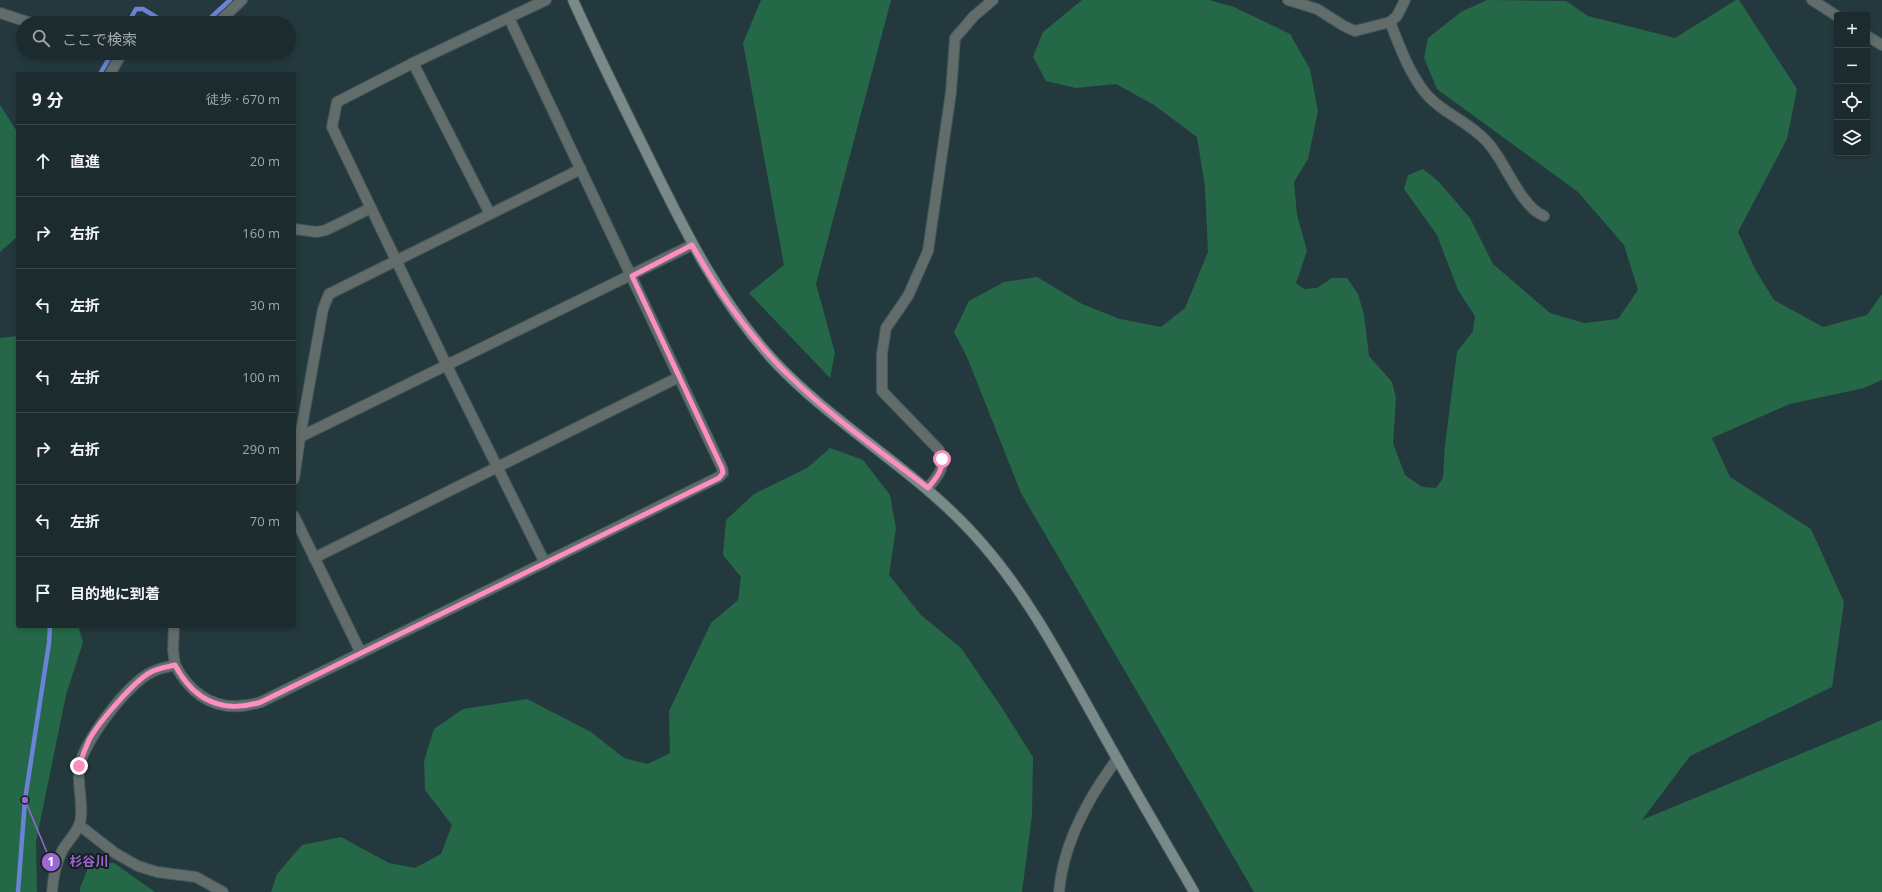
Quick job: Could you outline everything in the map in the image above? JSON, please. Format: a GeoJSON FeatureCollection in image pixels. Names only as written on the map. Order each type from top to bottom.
{"type":"FeatureCollection","features":[{"type":"Feature","properties":{"kind":"street"},"geometry":{"type":"LineString","coordinates":[[225,16],[242,0]]}},
{"type":"Feature","properties":{"kind":"street"},"geometry":{"type":"LineString","coordinates":[[545,563],[446,364],[332,127],[337,102],[413,63],[546,0]]}},
{"type":"Feature","properties":{"kind":"street"},"geometry":{"type":"LineString","coordinates":[[573,0],[591,42],[692,245],[725,299],[745,326],[774,360],[800,386],[928,488],[961,520],[1007,574],[1037,619],[1194,892]]}},
{"type":"Feature","properties":{"kind":"street"},"geometry":{"type":"LineString","coordinates":[[928,488],[943,466],[939,450],[882,391],[882,354],[886,328],[908,296],[928,251],[951,92],[955,38],[974,16],[992,0]]}},
{"type":"Feature","properties":{"kind":"street"},"geometry":{"type":"LineString","coordinates":[[1288,0],[1317,9],[1355,31],[1390,22],[1397,16],[1405,0]]}},
{"type":"Feature","properties":{"kind":"street"},"geometry":{"type":"LineString","coordinates":[[1812,0],[1834,14]]}},
{"type":"Feature","properties":{"kind":"street"},"geometry":{"type":"LineString","coordinates":[[0,13],[16,18]]}},
{"type":"Feature","properties":{"kind":"street"},"geometry":{"type":"LineString","coordinates":[[174,628],[173,650],[175,665],[187,684],[202,698],[219,704],[240,707],[267,700],[719,478],[723,473],[680,377],[509,18]]}},
{"type":"Feature","properties":{"kind":"street"},"geometry":{"type":"LineString","coordinates":[[1390,22],[1407,63],[1424,92],[1437,105],[1489,144],[1521,193],[1536,211],[1544,216]]}},
{"type":"Feature","properties":{"kind":"street"},"geometry":{"type":"LineString","coordinates":[[1870,38],[1882,45]]}},
{"type":"Feature","properties":{"kind":"street"},"geometry":{"type":"LineString","coordinates":[[111,72],[118,60]]}},
{"type":"Feature","properties":{"kind":"street"},"geometry":{"type":"LineString","coordinates":[[413,63],[490,214]]}},
{"type":"Feature","properties":{"kind":"street"},"geometry":{"type":"LineString","coordinates":[[296,465],[323,309],[329,294],[581,169]]}},
{"type":"Feature","properties":{"kind":"street"},"geometry":{"type":"LineString","coordinates":[[296,229],[317,232],[326,230],[371,208]]}},
{"type":"Feature","properties":{"kind":"street"},"geometry":{"type":"LineString","coordinates":[[300,437],[446,364],[632,276],[692,245]]}},
{"type":"Feature","properties":{"kind":"street"},"geometry":{"type":"LineString","coordinates":[[314,558],[680,377]]}},
{"type":"Feature","properties":{"kind":"street"},"geometry":{"type":"LineString","coordinates":[[296,520],[361,653]]}},
{"type":"Feature","properties":{"kind":"street"},"geometry":{"type":"LineString","coordinates":[[52,892],[53,878],[62,851],[80,825],[79,766],[90,739],[98,727],[140,679],[152,672],[175,665]]}},
{"type":"Feature","properties":{"kind":"street"},"geometry":{"type":"LineString","coordinates":[[1059,892],[1065,855],[1080,820],[1100,782],[1117,759]]}},
{"type":"Feature","properties":{"kind":"street"},"geometry":{"type":"LineString","coordinates":[[80,825],[115,853],[138,866],[157,872],[196,877],[223,892]]}},
{"type":"Feature","properties":{"kind":"green space"},"geometry":{"type":"Polygon","coordinates":[[[761,0],[891,0],[816,284],[835,353],[830,378],[749,293],[784,265],[743,43],[761,0]]]}},
{"type":"Feature","properties":{"kind":"green space"},"geometry":{"type":"Polygon","coordinates":[[[1082,0],[1209,0],[1234,7],[1290,34],[1310,69],[1318,111],[1308,159],[1294,182],[1297,215],[1307,251],[1296,283],[1304,289],[1317,288],[1332,278],[1347,278],[1358,294],[1364,315],[1369,356],[1392,382],[1396,398],[1393,443],[1405,475],[1422,487],[1436,488],[1443,478],[1445,445],[1457,352],[1473,331],[1475,316],[1458,290],[1437,235],[1404,189],[1408,175],[1423,169],[1438,181],[1470,218],[1493,264],[1550,313],[1584,323],[1618,319],[1638,290],[1624,245],[1578,192],[1437,89],[1424,58],[1428,38],[1461,12],[1487,0],[1566,1],[1588,16],[1675,38],[1736,0],[1739,0],[1797,89],[1787,139],[1738,232],[1755,269],[1774,300],[1823,327],[1867,315],[1882,294],[1882,380],[1864,388],[1790,404],[1712,438],[1730,477],[1811,529],[1844,602],[1832,687],[1690,756],[1642,820],[1882,720],[1882,892],[1254,892],[1021,493],[967,357],[954,332],[969,301],[1004,282],[1037,277],[1082,304],[1120,319],[1161,327],[1185,308],[1208,252],[1205,187],[1197,137],[1154,105],[1116,84],[1076,88],[1046,81],[1033,57],[1043,32],[1082,0]]]}},
{"type":"Feature","properties":{"kind":"green space"},"geometry":{"type":"Polygon","coordinates":[[[0,105],[16,130],[16,238],[0,252],[0,105]]]}},
{"type":"Feature","properties":{"kind":"green space"},"geometry":{"type":"Polygon","coordinates":[[[16,336],[16,628],[79,628],[83,642],[66,695],[36,842],[37,892],[0,892],[0,338],[16,336]]]}},
{"type":"Feature","properties":{"kind":"green space"},"geometry":{"type":"Polygon","coordinates":[[[830,448],[863,460],[890,495],[896,528],[889,575],[921,615],[961,648],[1033,757],[1032,815],[1022,892],[271,892],[277,874],[302,845],[341,837],[389,863],[415,868],[441,854],[452,825],[425,790],[424,761],[434,729],[463,709],[527,699],[591,732],[624,758],[648,764],[670,753],[669,711],[711,623],[738,600],[741,577],[723,555],[726,520],[754,494],[807,468],[830,448]]]}},
{"type":"Feature","properties":{"kind":"green space"},"geometry":{"type":"Polygon","coordinates":[[[90,863],[114,863],[155,892],[80,892],[80,888],[90,863]]]}},
{"type":"Feature","properties":{"kind":"waterway"},"geometry":{"type":"LineString","coordinates":[[213,16],[230,0]]}},
{"type":"Feature","properties":{"kind":"waterway"},"geometry":{"type":"LineString","coordinates":[[132,16],[136,9],[143,9],[154,16]]}},
{"type":"Feature","properties":{"kind":"waterway"},"geometry":{"type":"LineString","coordinates":[[101,72],[108,60]]}},
{"type":"Feature","properties":{"kind":"waterway"},"geometry":{"type":"LineString","coordinates":[[18,892],[25,800],[49,643],[50,628]]}},
{"type":"Feature","properties":{"kind":"place","name":"杉谷川"},"geometry":{"type":"Point","coordinates":[25,800]}},
{"type":"Feature","properties":{"kind":"route"},"geometry":{"type":"LineString","coordinates":[[79,766],[90,739],[98,727],[140,679],[152,672],[175,665],[187,684],[202,698],[230,707],[250,706],[274,697],[719,478],[723,473],[722,468],[632,276],[692,245],[725,299],[745,326],[774,360],[800,386],[837,418],[928,488],[943,466],[942,459]]}}]}
